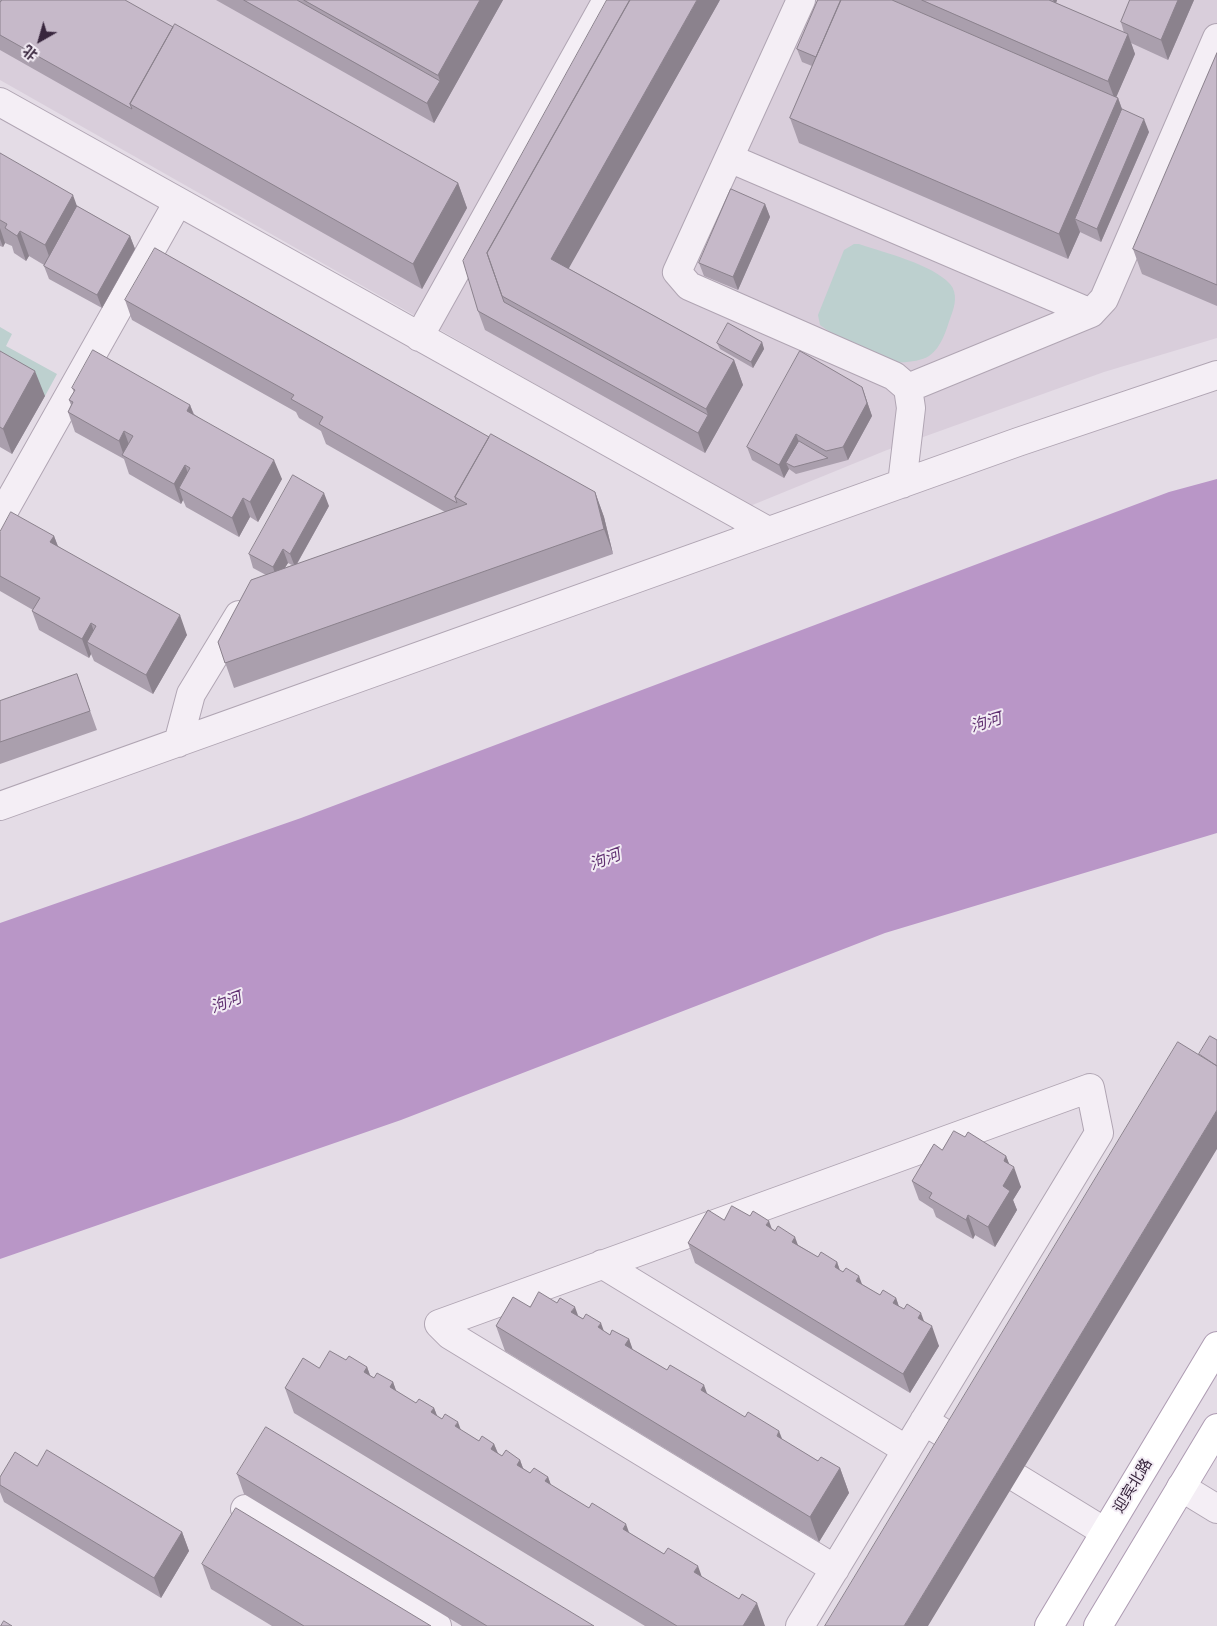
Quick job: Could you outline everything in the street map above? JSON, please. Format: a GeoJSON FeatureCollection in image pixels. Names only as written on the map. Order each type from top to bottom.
{"type":"FeatureCollection","features":[{"type":"Feature","properties":{"kind":"main road","name":"迎宾北路"},"geometry":{"type":"LineString","coordinates":[[1048,1626],[1217,1346]]}},
{"type":"Feature","properties":{"kind":"main road"},"geometry":{"type":"LineString","coordinates":[[1098,1626],[1217,1428]]}},
{"type":"Feature","properties":{"kind":"street"},"geometry":{"type":"LineString","coordinates":[[419,337],[607,0]]}},
{"type":"Feature","properties":{"kind":"street"},"geometry":{"type":"LineString","coordinates":[[801,0],[677,272],[690,286],[894,376],[908,388],[911,408],[902,484]]}},
{"type":"Feature","properties":{"kind":"street"},"geometry":{"type":"LineString","coordinates":[[908,388],[1091,313],[1104,300],[1217,38]]}},
{"type":"Feature","properties":{"kind":"street"},"geometry":{"type":"LineString","coordinates":[[0,102],[768,531]]}},
{"type":"Feature","properties":{"kind":"street"},"geometry":{"type":"LineString","coordinates":[[729,158],[1091,313]]}},
{"type":"Feature","properties":{"kind":"street"},"geometry":{"type":"LineString","coordinates":[[0,518],[178,202]]}},
{"type":"Feature","properties":{"kind":"street"},"geometry":{"type":"LineString","coordinates":[[0,806],[768,531],[1217,375]]}},
{"type":"Feature","properties":{"kind":"street"},"geometry":{"type":"LineString","coordinates":[[178,743],[191,694],[251,594]]}},
{"type":"Feature","properties":{"kind":"street"},"geometry":{"type":"LineString","coordinates":[[800,1626],[835,1569],[908,1450],[1099,1133],[1090,1088],[439,1324],[450,1335],[835,1569]]}},
{"type":"Feature","properties":{"kind":"street"},"geometry":{"type":"LineString","coordinates":[[602,1264],[908,1450]]}},
{"type":"Feature","properties":{"kind":"street"},"geometry":{"type":"LineString","coordinates":[[924,1421],[1105,1532]]}},
{"type":"Feature","properties":{"kind":"street"},"geometry":{"type":"LineString","coordinates":[[1181,1487],[1217,1509]]}},
{"type":"Feature","properties":{"kind":"street"},"geometry":{"type":"LineString","coordinates":[[245,1509],[437,1626]]}},
{"type":"Feature","properties":{"kind":"shaded area"},"geometry":{"type":"Polygon","coordinates":[[[0,0],[1217,0],[1217,338],[1104,372],[887,450],[750,506],[0,80],[0,0]]]}},
{"type":"Feature","properties":{"kind":"shaded area"},"geometry":{"type":"Polygon","coordinates":[[[854,244],[894,255],[920,265],[942,277],[953,288],[955,304],[940,343],[929,356],[909,362],[896,362],[879,357],[835,335],[820,325],[818,315],[844,250],[854,244]]]}},
{"type":"Feature","properties":{"kind":"shaded area"},"geometry":{"type":"Polygon","coordinates":[[[0,327],[12,334],[6,346],[57,374],[45,396],[0,371],[0,327]]]}},
{"type":"Feature","properties":{"kind":"water","name":"泃河"},"geometry":{"type":"Polygon","coordinates":[[[1217,479],[1217,833],[885,933],[401,1120],[0,1259],[0,923],[301,818],[1169,492],[1217,479]]]}},
{"type":"Feature","properties":{"kind":"building"},"geometry":{"type":"Polygon","coordinates":[[[2,0],[125,0],[173,27],[130,104],[132,109],[0,35],[0,3],[2,0]]]}},
{"type":"Feature","properties":{"kind":"building"},"geometry":{"type":"Polygon","coordinates":[[[244,0],[297,0],[440,81],[427,103],[244,0]]]}},
{"type":"Feature","properties":{"kind":"building"},"geometry":{"type":"Polygon","coordinates":[[[304,0],[480,0],[438,75],[304,0]]]}},
{"type":"Feature","properties":{"kind":"building"},"geometry":{"type":"Polygon","coordinates":[[[607,0],[630,0],[487,253],[504,302],[708,415],[698,433],[478,311],[463,261],[607,0]]]}},
{"type":"Feature","properties":{"kind":"building"},"geometry":{"type":"Polygon","coordinates":[[[630,0],[697,0],[551,259],[734,360],[706,409],[502,296],[487,253],[630,0]]]}},
{"type":"Feature","properties":{"kind":"building"},"geometry":{"type":"Polygon","coordinates":[[[818,0],[841,0],[816,57],[797,49],[818,0]]]}},
{"type":"Feature","properties":{"kind":"building"},"geometry":{"type":"Polygon","coordinates":[[[841,0],[892,0],[1118,98],[1059,234],[790,118],[841,0]]]}},
{"type":"Feature","properties":{"kind":"building"},"geometry":{"type":"Polygon","coordinates":[[[922,0],[1049,0],[1128,34],[1108,81],[922,0]]]}},
{"type":"Feature","properties":{"kind":"building"},"geometry":{"type":"Polygon","coordinates":[[[1130,0],[1178,0],[1161,40],[1121,22],[1130,0]]]}},
{"type":"Feature","properties":{"kind":"building"},"geometry":{"type":"Polygon","coordinates":[[[175,24],[458,183],[413,264],[130,104],[175,24]]]}},
{"type":"Feature","properties":{"kind":"building"},"geometry":{"type":"Polygon","coordinates":[[[1217,53],[1217,285],[1133,249],[1217,53]]]}},
{"type":"Feature","properties":{"kind":"building"},"geometry":{"type":"Polygon","coordinates":[[[1122,109],[1144,119],[1097,229],[1075,219],[1122,109]]]}},
{"type":"Feature","properties":{"kind":"building"},"geometry":{"type":"Polygon","coordinates":[[[0,153],[73,195],[45,245],[20,231],[17,236],[5,228],[7,224],[0,220],[0,153]]]}},
{"type":"Feature","properties":{"kind":"building"},"geometry":{"type":"Polygon","coordinates":[[[731,189],[765,204],[733,277],[699,263],[731,189]]]}},
{"type":"Feature","properties":{"kind":"building"},"geometry":{"type":"Polygon","coordinates":[[[77,206],[130,236],[97,295],[44,266],[77,206]]]}},
{"type":"Feature","properties":{"kind":"building"},"geometry":{"type":"Polygon","coordinates":[[[155,248],[489,437],[455,497],[457,503],[319,424],[323,417],[291,399],[294,395],[125,300],[155,248]]]}},
{"type":"Feature","properties":{"kind":"building"},"geometry":{"type":"Polygon","coordinates":[[[728,323],[762,342],[751,362],[717,343],[728,323]]]}},
{"type":"Feature","properties":{"kind":"building"},"geometry":{"type":"Polygon","coordinates":[[[93,350],[190,405],[187,411],[274,460],[250,502],[243,498],[232,518],[179,488],[190,468],[185,465],[174,484],[122,455],[133,436],[124,431],[119,441],[68,412],[73,402],[69,400],[75,390],[72,388],[93,350]]]}},
{"type":"Feature","properties":{"kind":"building"},"geometry":{"type":"Polygon","coordinates":[[[0,351],[35,371],[3,429],[0,427],[0,351]]]}},
{"type":"Feature","properties":{"kind":"building"},"geometry":{"type":"Polygon","coordinates":[[[800,351],[862,387],[867,403],[843,447],[826,451],[796,434],[779,465],[747,447],[800,351]]]}},
{"type":"Feature","properties":{"kind":"building"},"geometry":{"type":"Polygon","coordinates":[[[491,434],[595,492],[604,529],[225,663],[218,642],[251,580],[467,504],[455,497],[491,434]]]}},
{"type":"Feature","properties":{"kind":"building"},"geometry":{"type":"Polygon","coordinates":[[[799,441],[828,458],[794,467],[786,463],[799,441]]]}},
{"type":"Feature","properties":{"kind":"building"},"geometry":{"type":"Polygon","coordinates":[[[293,475],[324,493],[290,554],[283,549],[273,567],[249,554],[293,475]]]}},
{"type":"Feature","properties":{"kind":"building"},"geometry":{"type":"Polygon","coordinates":[[[11,512],[54,536],[50,542],[180,615],[146,675],[87,642],[96,626],[91,623],[82,639],[32,611],[40,598],[0,576],[0,532],[11,512]]]}},
{"type":"Feature","properties":{"kind":"building"},"geometry":{"type":"Polygon","coordinates":[[[77,674],[90,711],[0,742],[0,701],[77,674]]]}},
{"type":"Feature","properties":{"kind":"building"},"geometry":{"type":"Polygon","coordinates":[[[1210,1036],[1217,1040],[1217,1066],[1199,1054],[1210,1036]]]}},
{"type":"Feature","properties":{"kind":"building"},"geometry":{"type":"Polygon","coordinates":[[[1178,1042],[1217,1066],[1217,1110],[904,1626],[825,1626],[1178,1042]]]}},
{"type":"Feature","properties":{"kind":"building"},"geometry":{"type":"Polygon","coordinates":[[[954,1131],[965,1137],[968,1132],[1006,1156],[1004,1161],[1014,1167],[1003,1186],[1010,1191],[988,1227],[968,1215],[966,1220],[929,1198],[932,1193],[912,1181],[934,1144],[942,1150],[954,1131]]]}},
{"type":"Feature","properties":{"kind":"building"},"geometry":{"type":"Polygon","coordinates":[[[732,1206],[750,1216],[753,1211],[769,1221],[766,1225],[775,1231],[778,1226],[795,1237],[792,1242],[818,1257],[821,1252],[837,1262],[835,1267],[843,1272],[846,1268],[859,1276],[856,1281],[880,1295],[883,1290],[896,1298],[893,1303],[904,1309],[907,1304],[921,1313],[918,1318],[932,1326],[903,1374],[688,1243],[708,1210],[724,1220],[732,1206]]]}},
{"type":"Feature","properties":{"kind":"building"},"geometry":{"type":"Polygon","coordinates":[[[539,1292],[557,1303],[560,1298],[575,1307],[571,1312],[583,1319],[586,1314],[601,1323],[598,1327],[610,1335],[612,1330],[629,1339],[625,1345],[667,1370],[670,1365],[704,1385],[701,1390],[745,1417],[748,1412],[779,1431],[777,1436],[818,1461],[821,1457],[840,1468],[810,1517],[496,1326],[513,1297],[530,1307],[539,1292]]]}},
{"type":"Feature","properties":{"kind":"building"},"geometry":{"type":"Polygon","coordinates":[[[330,1351],[346,1360],[349,1356],[367,1367],[364,1372],[374,1378],[377,1373],[393,1382],[390,1387],[416,1403],[419,1399],[434,1408],[431,1412],[442,1419],[445,1414],[458,1422],[455,1426],[479,1441],[482,1436],[494,1444],[491,1449],[502,1456],[506,1450],[520,1460],[517,1465],[530,1473],[534,1468],[548,1477],[545,1481],[589,1508],[592,1503],[626,1524],[623,1529],[664,1554],[668,1548],[698,1566],[694,1572],[739,1599],[742,1594],[757,1603],[743,1626],[677,1626],[285,1388],[303,1358],[319,1368],[330,1351]]]}},
{"type":"Feature","properties":{"kind":"building"},"geometry":{"type":"Polygon","coordinates":[[[266,1427],[594,1626],[487,1626],[237,1474],[266,1427]]]}},
{"type":"Feature","properties":{"kind":"building"},"geometry":{"type":"Polygon","coordinates":[[[47,1450],[182,1532],[154,1578],[0,1485],[0,1477],[15,1452],[37,1466],[47,1450]]]}},
{"type":"Feature","properties":{"kind":"building"},"geometry":{"type":"Polygon","coordinates":[[[236,1508],[431,1626],[304,1626],[202,1564],[236,1508]]]}},
{"type":"Feature","properties":{"kind":"building"},"geometry":{"type":"Polygon","coordinates":[[[4,1621],[12,1626],[1,1626],[4,1621]]]}}]}
